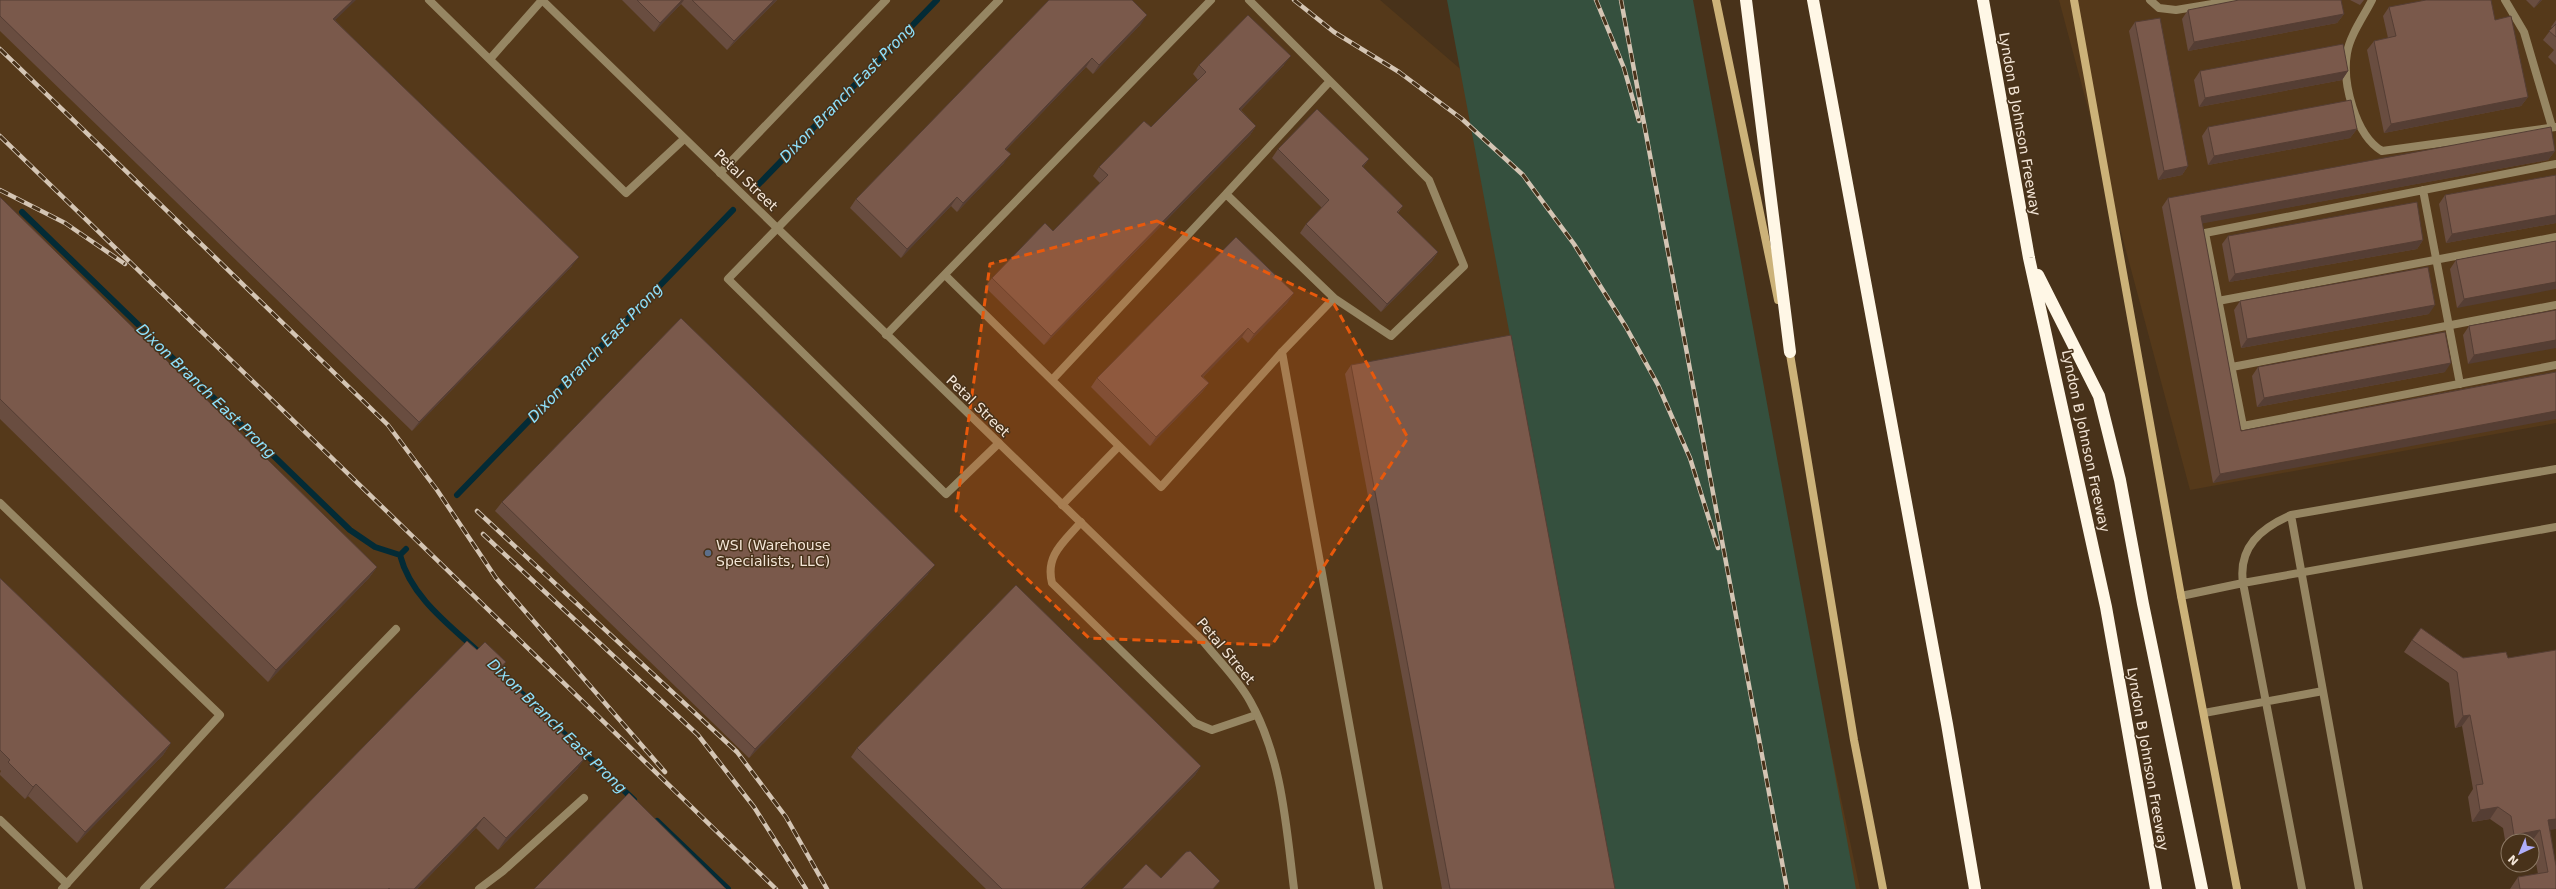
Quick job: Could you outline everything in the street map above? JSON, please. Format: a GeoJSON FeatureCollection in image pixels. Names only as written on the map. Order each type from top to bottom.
{"type":"FeatureCollection","features":[{"type":"Feature","properties":{"kind":"highway"},"geometry":{"type":"LineString","coordinates":[[1746,0],[1790,352]]}},
{"type":"Feature","properties":{"kind":"highway"},"geometry":{"type":"LineString","coordinates":[[1813,0],[1947,724],[1975,889]]}},
{"type":"Feature","properties":{"kind":"highway","name":"Lyndon B Johnson Freeway"},"geometry":{"type":"LineString","coordinates":[[1982,0],[2030,258],[2106,607],[2156,889]]}},
{"type":"Feature","properties":{"kind":"highway"},"geometry":{"type":"LineString","coordinates":[[2030,258],[2099,396],[2120,480],[2144,611],[2202,889]]}},
{"type":"Feature","properties":{"kind":"main road"},"geometry":{"type":"LineString","coordinates":[[1716,0],[1790,352],[1854,740],[1883,889]]}},
{"type":"Feature","properties":{"kind":"main road"},"geometry":{"type":"LineString","coordinates":[[2074,0],[2181,596],[2236,889]]}},
{"type":"Feature","properties":{"kind":"street"},"geometry":{"type":"LineString","coordinates":[[429,0],[626,193],[684,139]]}},
{"type":"Feature","properties":{"kind":"street"},"geometry":{"type":"LineString","coordinates":[[490,59],[542,0]]}},
{"type":"Feature","properties":{"kind":"street","name":"Petal Street"},"geometry":{"type":"LineString","coordinates":[[542,0],[886,335],[1203,640],[1250,700],[1277,772],[1294,889]]}},
{"type":"Feature","properties":{"kind":"street"},"geometry":{"type":"LineString","coordinates":[[720,173],[886,0]]}},
{"type":"Feature","properties":{"kind":"street"},"geometry":{"type":"LineString","coordinates":[[999,0],[728,279],[946,494],[999,444]]}},
{"type":"Feature","properties":{"kind":"street"},"geometry":{"type":"LineString","coordinates":[[886,335],[1211,0]]}},
{"type":"Feature","properties":{"kind":"street"},"geometry":{"type":"LineString","coordinates":[[1226,194],[1334,298],[1391,336],[1464,266],[1429,180],[1249,0]]}},
{"type":"Feature","properties":{"kind":"street"},"geometry":{"type":"LineString","coordinates":[[2150,0],[2159,8],[2176,10],[2236,0]]}},
{"type":"Feature","properties":{"kind":"street"},"geometry":{"type":"LineString","coordinates":[[2372,0],[2347,54],[2348,89],[2359,126],[2373,146],[2382,151],[2554,127],[2524,32],[2505,0]]}},
{"type":"Feature","properties":{"kind":"street"},"geometry":{"type":"LineString","coordinates":[[1052,380],[1330,81]]}},
{"type":"Feature","properties":{"kind":"street"},"geometry":{"type":"LineString","coordinates":[[2556,164],[2205,233],[2243,426],[2556,365]]}},
{"type":"Feature","properties":{"kind":"street"},"geometry":{"type":"LineString","coordinates":[[2423,190],[2460,384]]}},
{"type":"Feature","properties":{"kind":"street"},"geometry":{"type":"LineString","coordinates":[[2218,301],[2556,237]]}},
{"type":"Feature","properties":{"kind":"street"},"geometry":{"type":"LineString","coordinates":[[945,275],[1161,486],[1282,352],[1334,298]]}},
{"type":"Feature","properties":{"kind":"street"},"geometry":{"type":"LineString","coordinates":[[2232,367],[2556,305]]}},
{"type":"Feature","properties":{"kind":"street"},"geometry":{"type":"LineString","coordinates":[[1282,352],[1379,889]]}},
{"type":"Feature","properties":{"kind":"street"},"geometry":{"type":"LineString","coordinates":[[1062,505],[1119,446]]}},
{"type":"Feature","properties":{"kind":"street"},"geometry":{"type":"LineString","coordinates":[[2302,889],[2267,701],[2243,583],[2241,567],[2253,542],[2270,524],[2291,516],[2556,469]]}},
{"type":"Feature","properties":{"kind":"street"},"geometry":{"type":"LineString","coordinates":[[0,503],[220,714],[64,886],[0,820]]}},
{"type":"Feature","properties":{"kind":"street"},"geometry":{"type":"LineString","coordinates":[[2291,516],[2359,889]]}},
{"type":"Feature","properties":{"kind":"street"},"geometry":{"type":"LineString","coordinates":[[1081,522],[1052,556],[1049,571],[1052,583],[1195,723],[1212,730],[1256,716]]}},
{"type":"Feature","properties":{"kind":"street"},"geometry":{"type":"LineString","coordinates":[[2181,596],[2243,583],[2302,574],[2556,528]]}},
{"type":"Feature","properties":{"kind":"street"},"geometry":{"type":"LineString","coordinates":[[144,889],[396,629]]}},
{"type":"Feature","properties":{"kind":"street"},"geometry":{"type":"LineString","coordinates":[[2204,713],[2323,691]]}},
{"type":"Feature","properties":{"kind":"street"},"geometry":{"type":"LineString","coordinates":[[479,889],[504,871],[584,798]]}},
{"type":"Feature","properties":{"kind":"highlighted area"},"geometry":{"type":"Polygon","coordinates":[[[1157,221],[1334,304],[1408,438],[1272,645],[1089,638],[956,511],[990,264],[1157,221]]]}},
{"type":"Feature","properties":{"kind":"shaded area"},"geometry":{"type":"Polygon","coordinates":[[[0,0],[1380,0],[1738,308],[1860,889],[0,889],[0,0]]]}},
{"type":"Feature","properties":{"kind":"shaded area"},"geometry":{"type":"Polygon","coordinates":[[[2059,0],[2556,0],[2556,423],[2190,490],[2059,0]]]}},
{"type":"Feature","properties":{"kind":"green space"},"geometry":{"type":"Polygon","coordinates":[[[1447,0],[1693,0],[1856,889],[1607,889],[1510,336],[1447,0]]]}},
{"type":"Feature","properties":{"kind":"building"},"geometry":{"type":"Polygon","coordinates":[[[0,0],[353,0],[333,19],[579,257],[419,422],[0,16],[0,0]]]}},
{"type":"Feature","properties":{"kind":"building"},"geometry":{"type":"Polygon","coordinates":[[[637,0],[682,0],[660,23],[637,0]]]}},
{"type":"Feature","properties":{"kind":"building"},"geometry":{"type":"Polygon","coordinates":[[[692,0],[774,0],[734,41],[692,0]]]}},
{"type":"Feature","properties":{"kind":"building"},"geometry":{"type":"Polygon","coordinates":[[[1049,0],[1132,0],[1147,15],[1099,65],[1092,58],[1005,149],[1011,154],[963,203],[957,197],[907,249],[856,199],[1049,0]]]}},
{"type":"Feature","properties":{"kind":"building"},"geometry":{"type":"Polygon","coordinates":[[[2239,0],[2341,0],[2344,14],[2194,42],[2188,10],[2239,0]]]}},
{"type":"Feature","properties":{"kind":"building"},"geometry":{"type":"Polygon","coordinates":[[[2426,0],[2491,0],[2495,20],[2511,16],[2528,97],[2391,124],[2374,41],[2396,36],[2389,7],[2426,0]]]}},
{"type":"Feature","properties":{"kind":"building"},"geometry":{"type":"Polygon","coordinates":[[[1248,15],[1291,56],[1239,109],[1256,126],[1051,336],[992,278],[1045,223],[1053,231],[1108,175],[1099,167],[1144,121],[1151,127],[1206,72],[1199,65],[1248,15]]]}},
{"type":"Feature","properties":{"kind":"building"},"geometry":{"type":"Polygon","coordinates":[[[2160,18],[2188,166],[2164,171],[2135,22],[2160,18]]]}},
{"type":"Feature","properties":{"kind":"building"},"geometry":{"type":"Polygon","coordinates":[[[2556,24],[2556,37],[2549,31],[2556,24]]]}},
{"type":"Feature","properties":{"kind":"building"},"geometry":{"type":"Polygon","coordinates":[[[2343,44],[2348,71],[2205,98],[2200,71],[2343,44]]]}},
{"type":"Feature","properties":{"kind":"building"},"geometry":{"type":"Polygon","coordinates":[[[2351,100],[2357,129],[2214,156],[2208,127],[2351,100]]]}},
{"type":"Feature","properties":{"kind":"building"},"geometry":{"type":"Polygon","coordinates":[[[1317,109],[1369,159],[1362,166],[1403,206],[1397,212],[1438,252],[1387,304],[1306,224],[1329,200],[1278,149],[1317,109]]]}},
{"type":"Feature","properties":{"kind":"building"},"geometry":{"type":"Polygon","coordinates":[[[2551,127],[2555,151],[2201,216],[2241,431],[2556,372],[2556,411],[2220,474],[2168,198],[2551,127]]]}},
{"type":"Feature","properties":{"kind":"building"},"geometry":{"type":"Polygon","coordinates":[[[2556,175],[2556,215],[2452,234],[2445,195],[2556,175]]]}},
{"type":"Feature","properties":{"kind":"building"},"geometry":{"type":"Polygon","coordinates":[[[0,197],[377,567],[276,670],[0,399],[0,197]]]}},
{"type":"Feature","properties":{"kind":"building"},"geometry":{"type":"Polygon","coordinates":[[[2417,202],[2423,240],[2235,274],[2228,236],[2417,202]]]}},
{"type":"Feature","properties":{"kind":"building"},"geometry":{"type":"Polygon","coordinates":[[[1236,237],[1294,293],[1254,334],[1248,328],[1201,376],[1209,383],[1156,437],[1097,378],[1236,237]]]}},
{"type":"Feature","properties":{"kind":"building"},"geometry":{"type":"Polygon","coordinates":[[[2556,241],[2556,282],[2464,299],[2456,260],[2556,241]]]}},
{"type":"Feature","properties":{"kind":"building"},"geometry":{"type":"Polygon","coordinates":[[[2428,267],[2435,305],[2247,339],[2240,301],[2428,267]]]}},
{"type":"Feature","properties":{"kind":"building"},"geometry":{"type":"Polygon","coordinates":[[[2556,310],[2556,340],[2474,355],[2469,326],[2556,310]]]}},
{"type":"Feature","properties":{"kind":"building"},"geometry":{"type":"Polygon","coordinates":[[[681,318],[935,565],[755,749],[502,502],[681,318]]]}},
{"type":"Feature","properties":{"kind":"building"},"geometry":{"type":"Polygon","coordinates":[[[2445,332],[2451,363],[2264,398],[2258,367],[2445,332]]]}},
{"type":"Feature","properties":{"kind":"building"},"geometry":{"type":"Polygon","coordinates":[[[1511,335],[1615,889],[1450,889],[1351,365],[1511,335]]]}},
{"type":"Feature","properties":{"kind":"building"},"geometry":{"type":"Polygon","coordinates":[[[0,578],[171,743],[85,832],[36,784],[33,787],[8,762],[10,760],[0,750],[0,578]]]}},
{"type":"Feature","properties":{"kind":"building"},"geometry":{"type":"Polygon","coordinates":[[[1016,585],[1201,766],[1081,889],[1002,889],[857,748],[1016,585]]]}},
{"type":"Feature","properties":{"kind":"building"},"geometry":{"type":"Polygon","coordinates":[[[2421,628],[2463,658],[2506,652],[2508,658],[2556,650],[2556,819],[2548,820],[2556,866],[2556,889],[2520,889],[2518,877],[2548,872],[2540,830],[2524,833],[2514,833],[2511,816],[2498,807],[2480,810],[2476,785],[2483,784],[2470,715],[2463,716],[2457,672],[2412,640],[2421,628]]]}},
{"type":"Feature","properties":{"kind":"building"},"geometry":{"type":"Polygon","coordinates":[[[467,641],[477,650],[485,642],[506,662],[497,670],[586,757],[506,838],[484,817],[414,889],[224,889],[467,641]]]}},
{"type":"Feature","properties":{"kind":"building"},"geometry":{"type":"Polygon","coordinates":[[[629,793],[726,889],[534,889],[629,793]]]}},
{"type":"Feature","properties":{"kind":"building"},"geometry":{"type":"Polygon","coordinates":[[[1190,851],[1220,881],[1213,889],[1122,889],[1146,864],[1161,878],[1186,852],[1190,851]]]}},
{"type":"Feature","properties":{"kind":"waterway","name":"Dixon Branch East Prong"},"geometry":{"type":"LineString","coordinates":[[757,186],[937,0]]}},
{"type":"Feature","properties":{"kind":"waterway","name":"Dixon Branch East Prong"},"geometry":{"type":"LineString","coordinates":[[457,495],[733,210]]}},
{"type":"Feature","properties":{"kind":"waterway","name":"Dixon Branch East Prong"},"geometry":{"type":"LineString","coordinates":[[22,212],[350,530],[375,547],[400,555]]}},
{"type":"Feature","properties":{"kind":"waterway","name":"Dixon Branch East Prong"},"geometry":{"type":"LineString","coordinates":[[406,549],[400,555],[405,570],[413,585],[445,622],[482,655]]}},
{"type":"Feature","properties":{"kind":"waterway","name":"Dixon Branch East Prong"},"geometry":{"type":"LineString","coordinates":[[494,667],[634,800]]}},
{"type":"Feature","properties":{"kind":"waterway","name":"Dixon Branch East Prong"},"geometry":{"type":"LineString","coordinates":[[657,821],[728,889]]}},
{"type":"Feature","properties":{"kind":"railway"},"geometry":{"type":"LineString","coordinates":[[1294,0],[1334,32],[1399,72],[1462,119],[1523,175],[1574,244],[1626,327],[1658,385],[1690,458],[1718,548]]}},
{"type":"Feature","properties":{"kind":"railway"},"geometry":{"type":"LineString","coordinates":[[1596,0],[1624,68],[1639,121]]}},
{"type":"Feature","properties":{"kind":"railway"},"geometry":{"type":"LineString","coordinates":[[1621,0],[1787,889]]}},
{"type":"Feature","properties":{"kind":"railway"},"geometry":{"type":"LineString","coordinates":[[0,49],[388,425],[437,490],[496,578],[665,772]]}},
{"type":"Feature","properties":{"kind":"railway"},"geometry":{"type":"LineString","coordinates":[[0,136],[776,889]]}},
{"type":"Feature","properties":{"kind":"railway"},"geometry":{"type":"LineString","coordinates":[[0,190],[65,223],[125,264]]}},
{"type":"Feature","properties":{"kind":"railway"},"geometry":{"type":"LineString","coordinates":[[477,511],[737,752],[786,817],[827,889]]}},
{"type":"Feature","properties":{"kind":"railway"},"geometry":{"type":"LineString","coordinates":[[483,534],[698,735],[754,807],[806,889]]}},
{"type":"Feature","properties":{"kind":"place","name":"WSI (Warehouse Specialists, LLC)"},"geometry":{"type":"Point","coordinates":[708,553]}}]}
